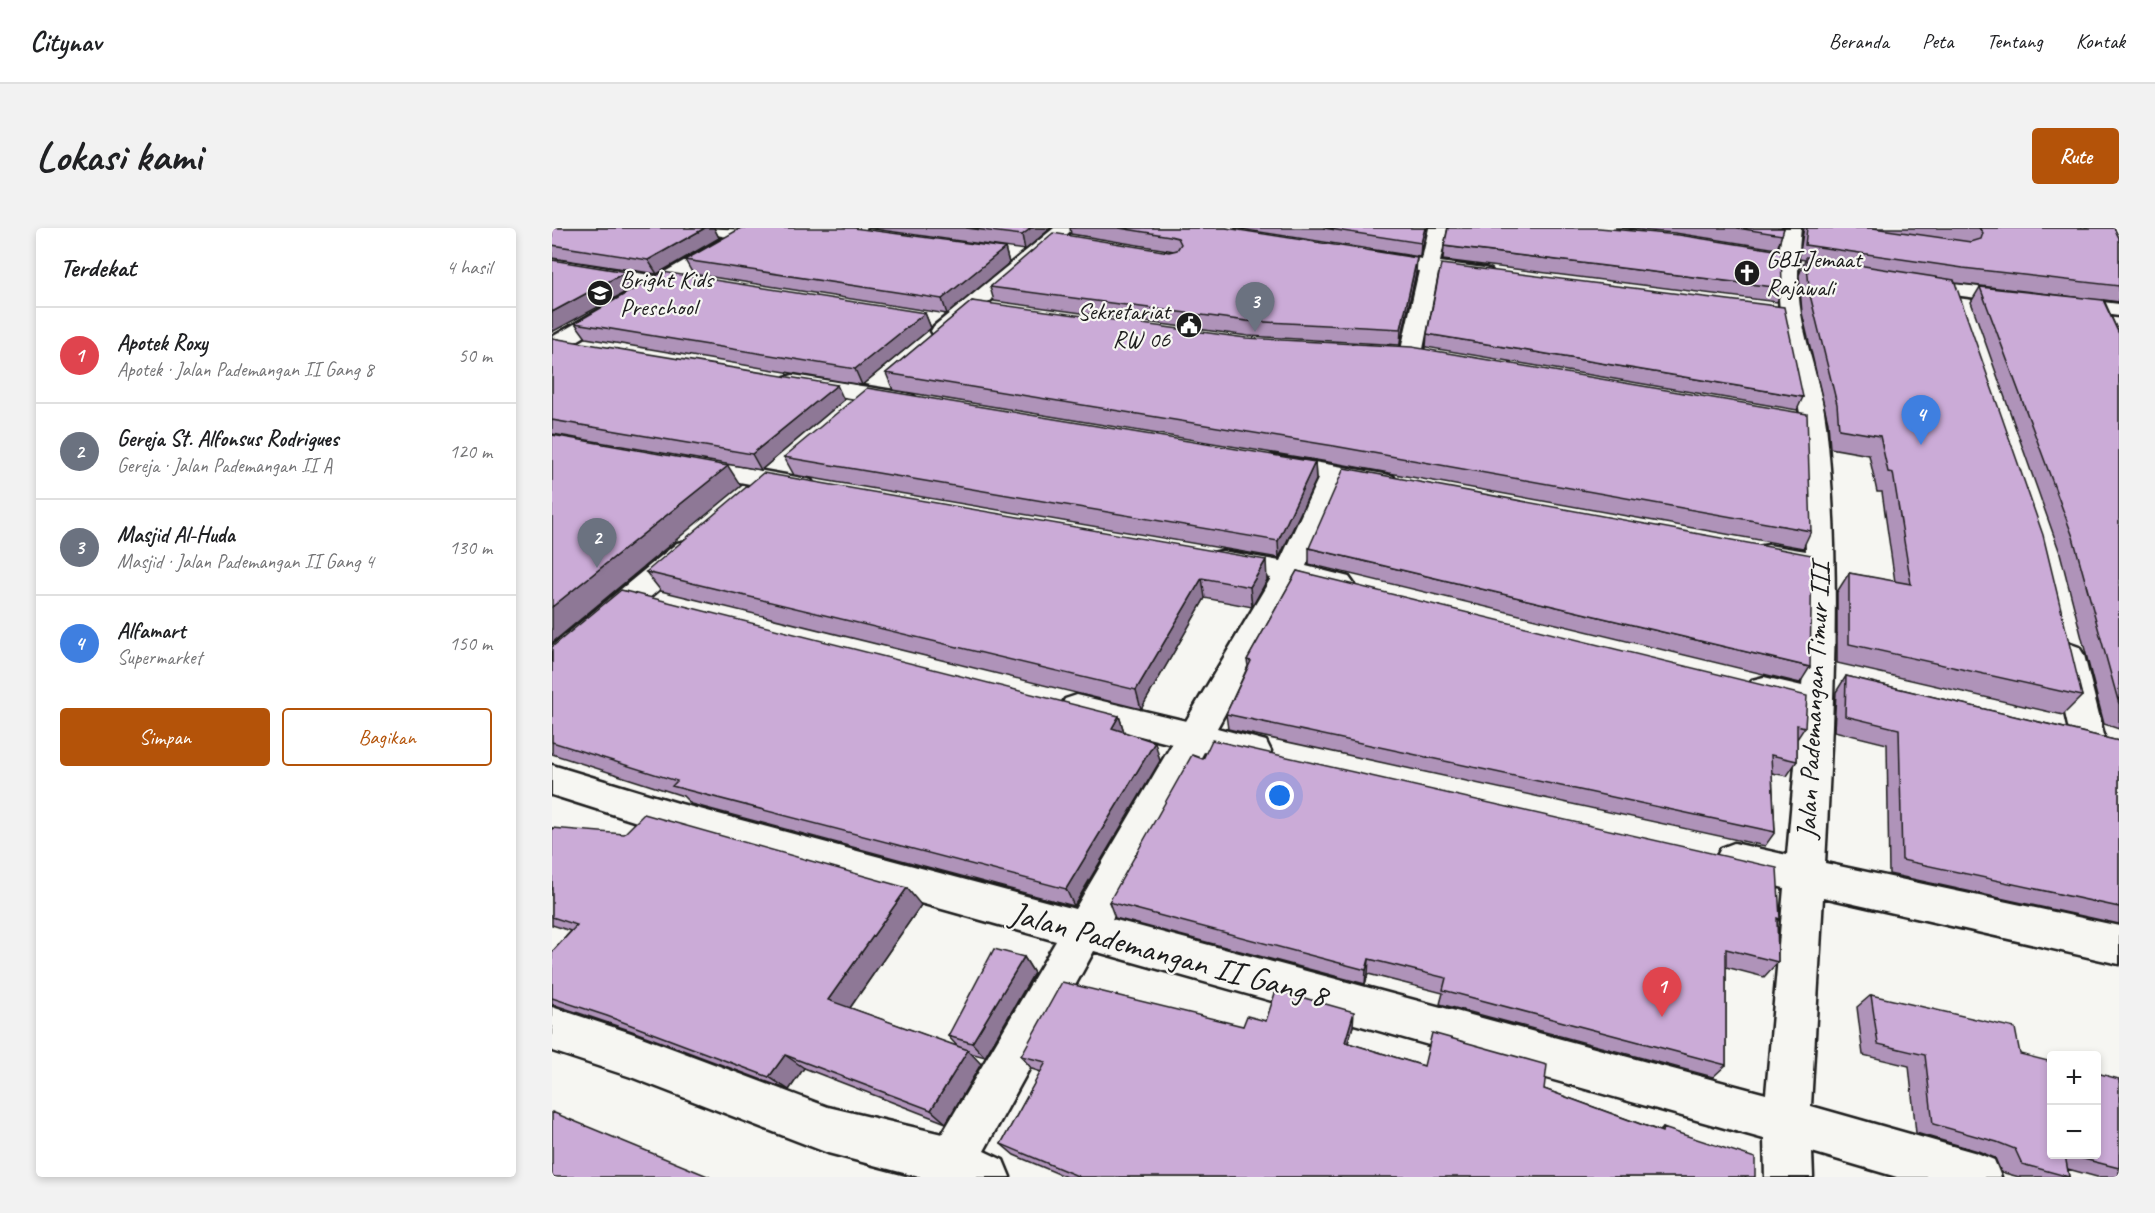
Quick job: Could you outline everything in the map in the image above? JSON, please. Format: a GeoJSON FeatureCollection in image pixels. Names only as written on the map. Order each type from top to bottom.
{"type":"FeatureCollection","features":[{"type":"Feature","properties":{"kind":"street"},"geometry":{"type":"LineString","coordinates":[[707,228],[748,231]]}},
{"type":"Feature","properties":{"kind":"street"},"geometry":{"type":"LineString","coordinates":[[1411,354],[1438,228]]}},
{"type":"Feature","properties":{"kind":"street"},"geometry":{"type":"LineString","coordinates":[[554,344],[666,281],[748,231]]}},
{"type":"Feature","properties":{"kind":"street"},"geometry":{"type":"LineString","coordinates":[[927,344],[950,316],[1019,256],[1066,237]]}},
{"type":"Feature","properties":{"kind":"street"},"geometry":{"type":"LineString","coordinates":[[1349,254],[1500,276]]}},
{"type":"Feature","properties":{"kind":"street","name":"Jalan Pademangan Timur III"},"geometry":{"type":"LineString","coordinates":[[1788,255],[1778,311],[1803,421],[1821,563],[1818,687],[1787,1123],[1789,1177]]}},
{"type":"Feature","properties":{"kind":"street"},"geometry":{"type":"LineString","coordinates":[[552,265],[666,281],[693,282]]}},
{"type":"Feature","properties":{"kind":"street"},"geometry":{"type":"LineString","coordinates":[[1899,282],[2111,314]]}},
{"type":"Feature","properties":{"kind":"street"},"geometry":{"type":"LineString","coordinates":[[950,316],[1004,312]]}},
{"type":"Feature","properties":{"kind":"street"},"geometry":{"type":"LineString","coordinates":[[554,344],[588,346]]}},
{"type":"Feature","properties":{"kind":"street"},"geometry":{"type":"LineString","coordinates":[[1388,353],[1434,358]]}},
{"type":"Feature","properties":{"kind":"street"},"geometry":{"type":"LineString","coordinates":[[859,402],[893,372]]}},
{"type":"Feature","properties":{"kind":"street"},"geometry":{"type":"LineString","coordinates":[[766,378],[859,402],[926,403]]}},
{"type":"Feature","properties":{"kind":"street"},"geometry":{"type":"LineString","coordinates":[[741,503],[795,457]]}},
{"type":"Feature","properties":{"kind":"street"},"geometry":{"type":"LineString","coordinates":[[1252,459],[1404,486]]}},
{"type":"Feature","properties":{"kind":"street"},"geometry":{"type":"LineString","coordinates":[[665,462],[825,490]]}},
{"type":"Feature","properties":{"kind":"street"},"geometry":{"type":"LineString","coordinates":[[552,1029],[631,1055],[828,1130],[961,1171],[1085,932],[1193,737],[1289,572],[1334,473]]}},
{"type":"Feature","properties":{"kind":"street"},"geometry":{"type":"LineString","coordinates":[[552,664],[705,534]]}},
{"type":"Feature","properties":{"kind":"street"},"geometry":{"type":"LineString","coordinates":[[1745,549],[1821,563]]}},
{"type":"Feature","properties":{"kind":"street"},"geometry":{"type":"LineString","coordinates":[[1196,555],[1289,572],[1369,591]]}},
{"type":"Feature","properties":{"kind":"street"},"geometry":{"type":"LineString","coordinates":[[633,597],[668,605]]}},
{"type":"Feature","properties":{"kind":"street"},"geometry":{"type":"LineString","coordinates":[[2063,633],[2087,735]]}},
{"type":"Feature","properties":{"kind":"street"},"geometry":{"type":"LineString","coordinates":[[1736,682],[1818,687],[1854,681]]}},
{"type":"Feature","properties":{"kind":"street"},"geometry":{"type":"LineString","coordinates":[[1044,700],[1285,758]]}},
{"type":"Feature","properties":{"kind":"street"},"geometry":{"type":"LineString","coordinates":[[2052,727],[2119,744]]}},
{"type":"Feature","properties":{"kind":"street","name":"Jalan Pademangan II Gang 8"},"geometry":{"type":"LineString","coordinates":[[552,780],[681,820],[1977,1177]]}},
{"type":"Feature","properties":{"kind":"street"},"geometry":{"type":"LineString","coordinates":[[1701,852],[2119,945]]}},
{"type":"Feature","properties":{"kind":"building"},"geometry":{"type":"Polygon","coordinates":[[[552,228],[705,228],[648,260],[552,245],[552,228]]]}},
{"type":"Feature","properties":{"kind":"building"},"geometry":{"type":"Polygon","coordinates":[[[741,228],[854,228],[1005,248],[942,299],[685,260],[741,228]]]}},
{"type":"Feature","properties":{"kind":"building"},"geometry":{"type":"Polygon","coordinates":[[[966,228],[1031,228],[1022,235],[966,228]]]}},
{"type":"Feature","properties":{"kind":"building"},"geometry":{"type":"Polygon","coordinates":[[[1119,228],[1226,228],[1417,258],[1401,329],[1247,321],[990,287],[1053,233],[1169,252],[1177,250],[1181,244],[1178,238],[1119,228]]]}},
{"type":"Feature","properties":{"kind":"building"},"geometry":{"type":"Polygon","coordinates":[[[1323,228],[1425,228],[1421,243],[1323,228]]]}},
{"type":"Feature","properties":{"kind":"building"},"geometry":{"type":"Polygon","coordinates":[[[1448,228],[1599,228],[1679,235],[1781,251],[1782,288],[1444,246],[1448,228]]]}},
{"type":"Feature","properties":{"kind":"building"},"geometry":{"type":"Polygon","coordinates":[[[1737,228],[1784,228],[1782,235],[1737,228]]]}},
{"type":"Feature","properties":{"kind":"building"},"geometry":{"type":"Polygon","coordinates":[[[1807,228],[1873,228],[1971,242],[1981,239],[1983,233],[1979,228],[2114,228],[2119,238],[2119,286],[1963,268],[1805,245],[1807,228]]]}},
{"type":"Feature","properties":{"kind":"building"},"geometry":{"type":"Polygon","coordinates":[[[1806,257],[1954,280],[2043,535],[2082,696],[1849,644],[1849,573],[1911,584],[1893,473],[1888,472],[1880,436],[1839,429],[1837,404],[1810,295],[1806,257]]]}},
{"type":"Feature","properties":{"kind":"building"},"geometry":{"type":"Polygon","coordinates":[[[552,260],[626,272],[552,312],[552,260]]]}},
{"type":"Feature","properties":{"kind":"building"},"geometry":{"type":"Polygon","coordinates":[[[1441,264],[1784,307],[1803,397],[1427,334],[1441,264]]]}},
{"type":"Feature","properties":{"kind":"building"},"geometry":{"type":"Polygon","coordinates":[[[663,272],[925,313],[855,369],[575,323],[663,272]]]}},
{"type":"Feature","properties":{"kind":"building"},"geometry":{"type":"Polygon","coordinates":[[[1980,287],[2103,300],[2119,334],[2119,704],[2073,537],[1980,287]]]}},
{"type":"Feature","properties":{"kind":"building"},"geometry":{"type":"Polygon","coordinates":[[[972,301],[1246,338],[1412,347],[1807,414],[1811,531],[1334,446],[886,373],[972,301]]]}},
{"type":"Feature","properties":{"kind":"building"},"geometry":{"type":"Polygon","coordinates":[[[552,338],[837,385],[752,454],[552,420],[552,338]]]}},
{"type":"Feature","properties":{"kind":"building"},"geometry":{"type":"Polygon","coordinates":[[[867,388],[1315,462],[1278,541],[784,457],[867,388]]]}},
{"type":"Feature","properties":{"kind":"building"},"geometry":{"type":"Polygon","coordinates":[[[552,435],[728,466],[552,607],[552,435]]]}},
{"type":"Feature","properties":{"kind":"building"},"geometry":{"type":"Polygon","coordinates":[[[1344,468],[1812,555],[1810,667],[1309,548],[1344,468]]]}},
{"type":"Feature","properties":{"kind":"building"},"geometry":{"type":"Polygon","coordinates":[[[763,473],[1266,560],[1250,587],[1202,578],[1136,690],[646,572],[763,473]]]}},
{"type":"Feature","properties":{"kind":"building"},"geometry":{"type":"Polygon","coordinates":[[[1297,571],[1807,696],[1805,727],[1797,725],[1797,761],[1771,755],[1775,832],[1226,714],[1251,661],[1247,660],[1297,571]]]}},
{"type":"Feature","properties":{"kind":"building"},"geometry":{"type":"Polygon","coordinates":[[[621,590],[1119,716],[1112,728],[1155,742],[1066,889],[672,786],[677,781],[552,742],[552,647],[621,590]]]}},
{"type":"Feature","properties":{"kind":"building"},"geometry":{"type":"Polygon","coordinates":[[[1846,676],[2119,741],[2119,907],[1902,860],[1899,729],[1845,716],[1846,676]]]}},
{"type":"Feature","properties":{"kind":"building"},"geometry":{"type":"Polygon","coordinates":[[[1212,740],[1777,868],[1780,919],[1777,918],[1778,962],[1726,949],[1726,1065],[1443,990],[1446,978],[1369,959],[1366,970],[1109,902],[1192,755],[1203,759],[1212,740]]]}},
{"type":"Feature","properties":{"kind":"building"},"geometry":{"type":"Polygon","coordinates":[[[644,814],[907,888],[828,1000],[968,1050],[931,1110],[785,1055],[769,1077],[607,1016],[552,998],[552,952],[577,925],[552,917],[552,828],[624,834],[644,814]]]}},
{"type":"Feature","properties":{"kind":"building"},"geometry":{"type":"Polygon","coordinates":[[[994,949],[1024,957],[972,1043],[948,1036],[994,949]]]}},
{"type":"Feature","properties":{"kind":"building"},"geometry":{"type":"Polygon","coordinates":[[[1062,982],[1243,1026],[1247,1016],[1266,1021],[1276,990],[1354,1012],[1345,1042],[1424,1066],[1432,1033],[1547,1065],[1544,1089],[1662,1132],[1663,1128],[1755,1158],[1755,1177],[1080,1177],[1001,1144],[1046,1062],[1021,1056],[1062,982]]]}},
{"type":"Feature","properties":{"kind":"building"},"geometry":{"type":"Polygon","coordinates":[[[1871,995],[2015,1028],[2020,1054],[2047,1061],[2047,1159],[2066,1159],[2069,1177],[2022,1164],[2015,1149],[1933,1124],[1925,1055],[1878,1044],[1871,995]]]}},
{"type":"Feature","properties":{"kind":"building"},"geometry":{"type":"Polygon","coordinates":[[[2101,1074],[2119,1079],[2119,1168],[2084,1159],[2101,1159],[2101,1074]]]}},
{"type":"Feature","properties":{"kind":"building"},"geometry":{"type":"Polygon","coordinates":[[[552,1112],[710,1177],[552,1177],[552,1112]]]}},
{"type":"Feature","properties":{"kind":"place","name":"GBI Jemaat Rajawali"},"geometry":{"type":"Point","coordinates":[1747,273]}},
{"type":"Feature","properties":{"kind":"place","name":"Bright Kids Preschool"},"geometry":{"type":"Point","coordinates":[600,293]}},
{"type":"Feature","properties":{"kind":"place","name":"Sekretariat RW 06"},"geometry":{"type":"Point","coordinates":[1189,325]}},
{"type":"Feature","properties":{"kind":"place","name":"Masjid Al-Huda"},"geometry":{"type":"Point","coordinates":[1255,332]}},
{"type":"Feature","properties":{"kind":"place","name":"Alfamart"},"geometry":{"type":"Point","coordinates":[1921,445]}},
{"type":"Feature","properties":{"kind":"place","name":"Gereja St. Alfonsus Rodrigues"},"geometry":{"type":"Point","coordinates":[597,568]}},
{"type":"Feature","properties":{"kind":"place","name":"Apotek Roxy"},"geometry":{"type":"Point","coordinates":[1662,1017]}}]}
